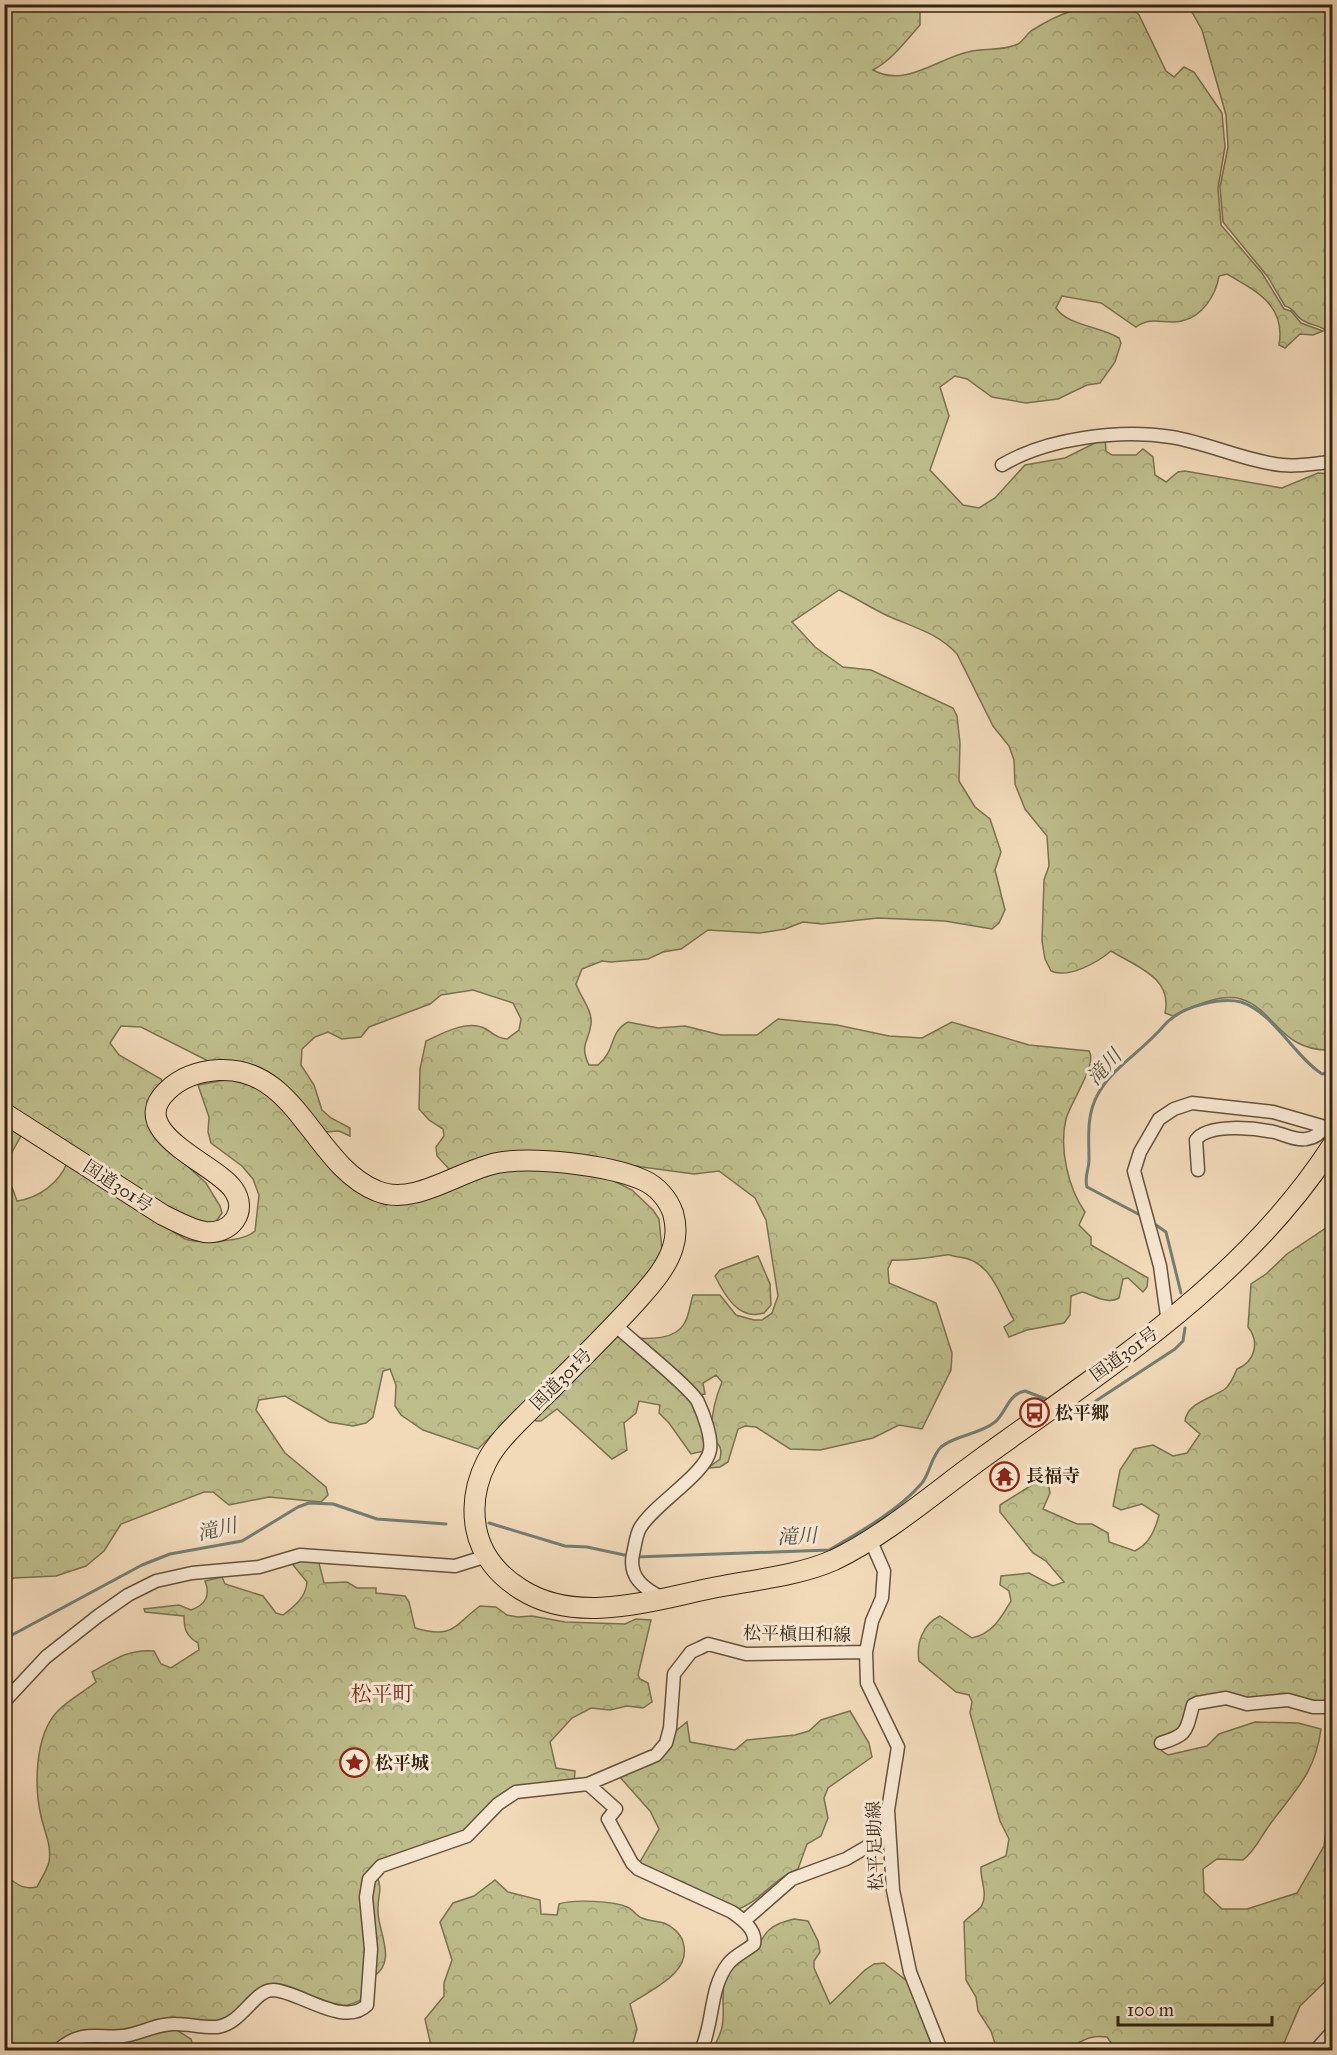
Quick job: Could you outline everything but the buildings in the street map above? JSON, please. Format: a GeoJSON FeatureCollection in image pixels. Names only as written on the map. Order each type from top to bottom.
{"type":"FeatureCollection","features":[{"type":"Feature","properties":{"kind":"highway","name":"国道301号"},"geometry":{"type":"LineString","coordinates":[[4,1113],[163,1215],[192,1228],[212,1233],[231,1226],[237,1218],[240,1206],[237,1194],[218,1174],[168,1140],[161,1131],[157,1111],[162,1095],[173,1086],[197,1074],[212,1071],[246,1072],[268,1084],[349,1173],[367,1187],[384,1195],[410,1193],[471,1170],[521,1160],[608,1169],[653,1185],[670,1206],[676,1229],[675,1239],[666,1263],[615,1325],[510,1431],[489,1458],[478,1484],[475,1503],[478,1537],[487,1556],[507,1580],[541,1600],[584,1607],[630,1604],[816,1567],[870,1539],[1168,1323],[1221,1278],[1285,1210],[1332,1146]]}},
{"type":"Feature","properties":{"kind":"street"},"geometry":{"type":"LineString","coordinates":[[1002,465],[1015,457],[1062,443],[1136,433],[1174,438],[1282,465],[1332,462]]}},
{"type":"Feature","properties":{"kind":"street"},"geometry":{"type":"LineString","coordinates":[[1168,1323],[1160,1266],[1134,1171],[1140,1152],[1159,1119],[1174,1109],[1192,1103],[1273,1112],[1328,1128]]}},
{"type":"Feature","properties":{"kind":"street"},"geometry":{"type":"LineString","coordinates":[[1198,1170],[1196,1140],[1204,1133],[1229,1128],[1250,1129],[1275,1132],[1304,1140],[1319,1135],[1328,1128]]}},
{"type":"Feature","properties":{"kind":"street"},"geometry":{"type":"LineString","coordinates":[[615,1325],[695,1396],[708,1432],[710,1449],[705,1462],[640,1528],[632,1556],[632,1569],[638,1582],[663,1598]]}},
{"type":"Feature","properties":{"kind":"street","name":"松平足助線"},"geometry":{"type":"LineString","coordinates":[[870,1539],[884,1571],[882,1598],[872,1621],[866,1652],[867,1683],[898,1747],[888,1810],[893,1890],[903,1947],[916,1990],[941,2050]]}},
{"type":"Feature","properties":{"kind":"street"},"geometry":{"type":"LineString","coordinates":[[4,1702],[46,1657],[128,1595],[156,1581],[192,1573],[259,1567],[300,1554],[455,1566],[487,1556]]}},
{"type":"Feature","properties":{"kind":"street","name":"松平槇田和線"},"geometry":{"type":"LineString","coordinates":[[58,2050],[83,2036],[123,2036],[166,2024],[198,2027],[224,2025],[237,2019],[260,1995],[271,1990],[290,1994],[334,2010],[357,2012],[368,2005],[369,1996],[371,1949],[366,1897],[369,1880],[386,1864],[467,1836],[498,1804],[516,1792],[588,1784],[656,1755],[662,1750],[670,1728],[674,1674],[691,1652],[708,1644],[747,1654],[866,1652]]}},
{"type":"Feature","properties":{"kind":"street"},"geometry":{"type":"LineString","coordinates":[[1161,1743],[1179,1737],[1186,1731],[1193,1705],[1197,1703],[1226,1698],[1247,1704],[1288,1700],[1313,1707],[1332,1707]]}},
{"type":"Feature","properties":{"kind":"street"},"geometry":{"type":"LineString","coordinates":[[588,1784],[616,1809],[608,1819],[638,1869],[732,1912],[744,1921],[754,1935],[754,1944],[734,1957],[718,1979],[708,2036],[701,2050]]}},
{"type":"Feature","properties":{"kind":"street"},"geometry":{"type":"LineString","coordinates":[[744,1921],[792,1879],[846,1859],[889,1834]]}},
{"type":"Feature","properties":{"kind":"street"},"geometry":{"type":"LineString","coordinates":[[1316,2050],[1332,2032]]}},
{"type":"Feature","properties":{"kind":"green space"},"geometry":{"type":"Polygon","coordinates":[[[4,5],[920,5],[920,25],[892,56],[873,70],[885,75],[897,76],[921,70],[968,52],[1012,46],[1020,43],[1031,31],[1042,24],[1070,12],[1080,9],[1113,7],[1137,12],[1166,71],[1174,77],[1184,67],[1194,72],[1222,113],[1225,147],[1218,188],[1221,225],[1262,273],[1284,309],[1291,311],[1301,323],[1323,331],[1313,335],[1300,334],[1285,348],[1279,345],[1278,319],[1273,309],[1258,293],[1227,274],[1219,276],[1211,298],[1202,310],[1189,319],[1176,322],[1153,321],[1136,327],[1101,303],[1062,296],[1056,308],[1061,314],[1068,319],[1119,338],[1121,343],[1115,362],[1100,383],[1087,385],[1058,399],[1026,403],[992,397],[967,379],[955,376],[940,387],[949,416],[930,470],[963,505],[979,508],[995,498],[1025,465],[1065,458],[1105,438],[1106,451],[1112,455],[1136,455],[1143,449],[1153,457],[1155,475],[1166,482],[1178,472],[1185,471],[1282,488],[1318,473],[1332,474],[1332,1050],[1315,1049],[1290,1038],[1253,1004],[1241,999],[1215,999],[1173,1016],[1165,1013],[1164,991],[1158,982],[1142,968],[1111,951],[1099,960],[1074,971],[1058,973],[1051,971],[1045,959],[1042,941],[1044,880],[1049,866],[1047,836],[1025,809],[1015,784],[1014,760],[1009,746],[993,726],[957,654],[950,647],[916,627],[888,616],[839,590],[792,622],[815,647],[843,667],[871,670],[953,708],[957,716],[960,743],[959,781],[975,807],[990,819],[1001,852],[995,870],[1005,910],[999,923],[992,929],[945,921],[878,918],[822,924],[803,922],[785,929],[760,933],[708,930],[681,949],[663,952],[648,959],[602,961],[582,969],[576,984],[591,1019],[585,1048],[589,1065],[598,1065],[604,1059],[618,1031],[628,1022],[658,1028],[685,1026],[721,1035],[757,1035],[778,1019],[837,1025],[889,1036],[922,1038],[952,1022],[1029,1045],[1089,1051],[1091,1057],[1087,1074],[1066,1119],[1064,1155],[1066,1167],[1074,1191],[1085,1212],[1079,1225],[1091,1237],[1091,1245],[1148,1278],[1147,1287],[1143,1292],[1128,1278],[1123,1279],[1119,1298],[1114,1300],[1105,1300],[1082,1292],[1071,1296],[1070,1315],[1064,1323],[1027,1330],[1009,1337],[1004,1327],[1014,1320],[994,1281],[980,1265],[948,1255],[913,1260],[892,1260],[888,1269],[889,1283],[936,1303],[952,1353],[951,1370],[922,1429],[899,1425],[873,1438],[820,1450],[790,1449],[756,1427],[745,1426],[738,1429],[728,1462],[720,1467],[708,1468],[721,1456],[719,1445],[712,1440],[712,1417],[722,1382],[716,1375],[703,1383],[705,1394],[698,1395],[633,1338],[668,1336],[680,1329],[687,1318],[693,1295],[720,1295],[736,1315],[754,1320],[762,1320],[772,1313],[778,1296],[766,1220],[755,1198],[719,1171],[694,1174],[568,1157],[450,1170],[437,1156],[436,1147],[444,1136],[443,1129],[429,1120],[419,1109],[420,1069],[426,1041],[464,1026],[479,1026],[498,1037],[507,1039],[519,1030],[521,1019],[513,1003],[473,990],[441,995],[430,1004],[369,1027],[361,1037],[342,1039],[328,1032],[315,1037],[302,1049],[301,1065],[314,1085],[322,1110],[331,1118],[350,1128],[350,1136],[339,1131],[324,1132],[256,1068],[233,1062],[214,1064],[141,1027],[121,1026],[110,1043],[119,1055],[161,1079],[164,1084],[163,1144],[206,1183],[222,1213],[215,1223],[196,1225],[5,1106],[4,5]]]}},
{"type":"Feature","properties":{"kind":"green space"},"geometry":{"type":"Polygon","coordinates":[[[1188,5],[1332,5],[1332,338],[1326,331],[1301,319],[1285,306],[1268,277],[1223,222],[1220,187],[1228,147],[1226,115],[1202,30],[1188,5]]]}},
{"type":"Feature","properties":{"kind":"green space"},"geometry":{"type":"Polygon","coordinates":[[[231,1079],[265,1092],[372,1199],[386,1205],[466,1179],[524,1167],[604,1176],[632,1190],[653,1210],[659,1219],[662,1250],[655,1263],[625,1302],[478,1449],[423,1430],[401,1415],[395,1406],[396,1385],[390,1369],[383,1371],[373,1417],[366,1423],[353,1426],[329,1422],[285,1396],[259,1400],[256,1410],[285,1453],[326,1487],[328,1495],[321,1502],[269,1497],[229,1505],[213,1492],[204,1492],[121,1524],[104,1551],[86,1566],[56,1576],[14,1578],[5,1584],[4,1177],[12,1187],[17,1201],[33,1197],[47,1188],[59,1177],[67,1163],[185,1239],[222,1241],[249,1235],[255,1231],[259,1195],[253,1179],[242,1166],[211,1143],[208,1132],[209,1117],[198,1085],[231,1079]]]}},
{"type":"Feature","properties":{"kind":"green space"},"geometry":{"type":"Polygon","coordinates":[[[5,1122],[22,1134],[5,1165],[5,1122]]]}},
{"type":"Feature","properties":{"kind":"green space"},"geometry":{"type":"Polygon","coordinates":[[[1332,1224],[1332,1704],[1196,1701],[1184,1729],[1159,1741],[1162,1751],[1168,1755],[1207,1746],[1219,1734],[1255,1722],[1298,1723],[1321,1729],[1314,1757],[1296,1790],[1243,1860],[1217,1859],[1203,1869],[1204,1892],[1222,1909],[1247,1909],[1297,1893],[1324,1846],[1328,1815],[1332,1807],[1332,1975],[1300,2006],[1281,2050],[1116,2050],[1107,2037],[1100,2036],[1056,2051],[997,2050],[991,2031],[978,2011],[976,1997],[966,1980],[964,1922],[979,1909],[984,1900],[981,1867],[1006,1856],[1009,1839],[1000,1821],[970,1713],[972,1702],[969,1695],[956,1692],[919,1661],[922,1635],[929,1624],[940,1616],[972,1638],[985,1633],[1000,1619],[1011,1601],[1009,1591],[1000,1585],[1001,1576],[1029,1573],[1053,1586],[1064,1582],[1046,1561],[1033,1553],[1000,1512],[1000,1505],[1038,1481],[1048,1482],[1050,1493],[1043,1509],[1077,1524],[1092,1524],[1108,1533],[1109,1542],[1135,1551],[1145,1544],[1154,1531],[1159,1515],[1142,1504],[1121,1510],[1113,1506],[1120,1470],[1134,1449],[1153,1445],[1173,1456],[1187,1453],[1200,1434],[1185,1421],[1190,1410],[1227,1387],[1237,1369],[1252,1357],[1255,1345],[1248,1327],[1251,1284],[1266,1274],[1287,1254],[1332,1224]]]}},
{"type":"Feature","properties":{"kind":"green space"},"geometry":{"type":"Polygon","coordinates":[[[758,1256],[770,1284],[771,1305],[764,1313],[755,1315],[740,1310],[734,1305],[715,1276],[720,1270],[758,1256]]]}},
{"type":"Feature","properties":{"kind":"green space"},"geometry":{"type":"Polygon","coordinates":[[[618,1331],[693,1398],[704,1430],[704,1451],[691,1454],[659,1413],[660,1405],[639,1401],[636,1413],[624,1423],[627,1450],[612,1459],[557,1409],[541,1421],[536,1421],[534,1417],[618,1331]]]}},
{"type":"Feature","properties":{"kind":"green space"},"geometry":{"type":"Polygon","coordinates":[[[304,1559],[319,1563],[324,1583],[347,1582],[357,1588],[376,1588],[376,1593],[405,1596],[409,1602],[415,1628],[428,1631],[438,1632],[452,1629],[480,1606],[496,1607],[507,1615],[532,1616],[565,1622],[625,1624],[636,1619],[651,1620],[638,1675],[640,1679],[648,1683],[652,1702],[643,1708],[627,1706],[610,1710],[591,1708],[572,1718],[550,1742],[556,1768],[575,1771],[574,1783],[530,1785],[471,1829],[374,1867],[366,1996],[356,2002],[346,2005],[324,2004],[282,1987],[233,2019],[130,2033],[92,2034],[54,2050],[5,2050],[5,1876],[23,1887],[37,1887],[49,1862],[49,1844],[42,1822],[37,1777],[40,1748],[49,1723],[65,1704],[96,1682],[92,1672],[114,1660],[136,1652],[154,1651],[161,1664],[171,1668],[199,1650],[198,1643],[186,1632],[184,1616],[145,1612],[144,1609],[179,1605],[191,1610],[206,1599],[205,1581],[222,1577],[225,1584],[263,1596],[276,1613],[283,1615],[296,1605],[305,1592],[307,1582],[293,1565],[295,1561],[304,1559]]]}},
{"type":"Feature","properties":{"kind":"green space"},"geometry":{"type":"Polygon","coordinates":[[[850,1711],[869,1743],[872,1757],[828,1788],[824,1798],[828,1818],[821,1836],[807,1844],[798,1869],[736,1910],[647,1870],[640,1862],[659,1829],[650,1811],[619,1776],[687,1722],[690,1742],[735,1750],[747,1740],[795,1735],[809,1731],[821,1720],[850,1711]]]}},
{"type":"Feature","properties":{"kind":"green space"},"geometry":{"type":"Polygon","coordinates":[[[376,1875],[380,1889],[379,1919],[386,1955],[380,1970],[373,1977],[368,1900],[376,1875]]]}},
{"type":"Feature","properties":{"kind":"green space"},"geometry":{"type":"Polygon","coordinates":[[[495,1880],[508,1892],[540,1900],[541,1914],[557,1915],[559,1904],[565,1902],[613,1903],[629,1908],[647,1920],[667,1924],[678,1933],[683,1942],[684,1953],[682,1963],[676,1972],[630,2004],[637,2029],[631,2050],[432,2050],[425,2019],[444,1996],[444,1983],[452,1960],[440,1922],[453,1903],[474,1896],[495,1880]]]}},
{"type":"Feature","properties":{"kind":"green space"},"geometry":{"type":"Polygon","coordinates":[[[794,1919],[808,1921],[818,1941],[820,1952],[814,1961],[814,1968],[830,2004],[865,1970],[874,1964],[884,1963],[912,1985],[933,2050],[712,2050],[723,2024],[724,1983],[729,1972],[758,1945],[771,1928],[794,1919]]]}},
{"type":"Feature","properties":{"kind":"green space"},"geometry":{"type":"Polygon","coordinates":[[[175,2029],[191,2039],[194,2050],[62,2050],[69,2044],[175,2029]]]}},
{"type":"Feature","properties":{"kind":"waterway","name":"滝川"},"geometry":{"type":"LineString","coordinates":[[1142,1216],[1087,1187],[1090,1118],[1094,1102],[1103,1085],[1177,1014],[1214,1002],[1241,1002],[1253,1007],[1263,1015],[1302,1057],[1322,1074],[1332,1072]]}},
{"type":"Feature","properties":{"kind":"waterway","name":"滝川"},"geometry":{"type":"LineString","coordinates":[[1153,1223],[1166,1232],[1181,1293]]}},
{"type":"Feature","properties":{"kind":"waterway","name":"滝川"},"geometry":{"type":"LineString","coordinates":[[1070,1409],[1082,1410],[1175,1349],[1183,1341],[1185,1328]]}},
{"type":"Feature","properties":{"kind":"waterway","name":"滝川"},"geometry":{"type":"LineString","coordinates":[[636,1557],[829,1550],[902,1503],[925,1479],[941,1447],[995,1422],[1019,1393],[1025,1391],[1046,1399]]}},
{"type":"Feature","properties":{"kind":"waterway","name":"滝川"},"geometry":{"type":"LineString","coordinates":[[4,1642],[12,1635],[142,1565],[170,1554],[242,1541],[298,1507],[309,1503],[333,1504],[377,1519],[446,1524]]}},
{"type":"Feature","properties":{"kind":"waterway","name":"滝川"},"geometry":{"type":"LineString","coordinates":[[489,1523],[565,1546],[587,1547],[629,1556]]}},
{"type":"Feature","properties":{"kind":"place","name":"松平郷"},"geometry":{"type":"Point","coordinates":[1034,1413]}},
{"type":"Feature","properties":{"kind":"place","name":"長福寺"},"geometry":{"type":"Point","coordinates":[1005,1476]}},
{"type":"Feature","properties":{"kind":"place","name":"松平城"},"geometry":{"type":"Point","coordinates":[354,1763]}},
{"type":"Feature","properties":{"kind":"district","name":"松平町"},"geometry":{"type":"Point","coordinates":[382,1694]}}]}
